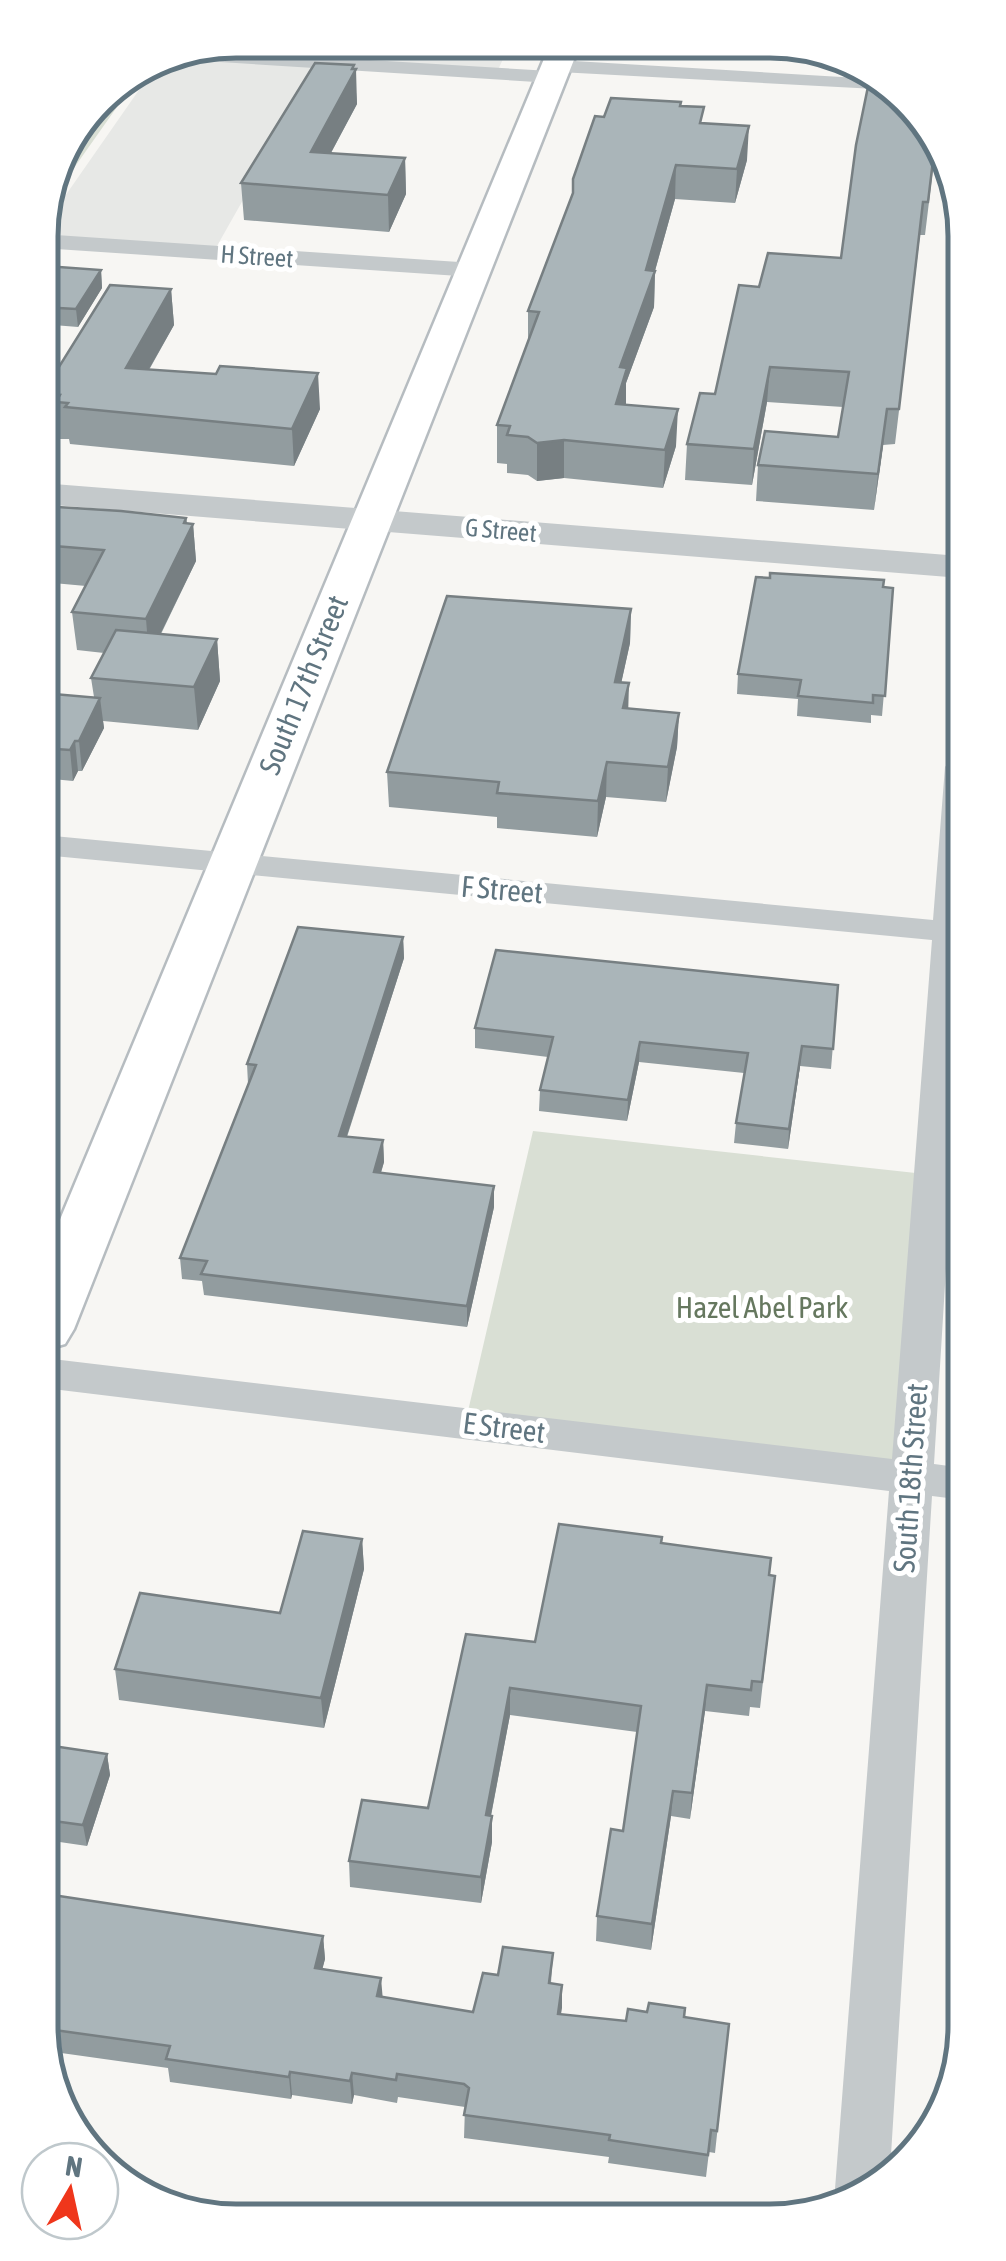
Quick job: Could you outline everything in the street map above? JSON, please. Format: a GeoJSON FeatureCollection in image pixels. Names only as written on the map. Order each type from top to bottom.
{"type":"FeatureCollection","features":[{"type":"Feature","properties":{"kind":"main road","name":"South 17th Street"},"geometry":{"type":"LineString","coordinates":[[58,1294],[558,62]]}},
{"type":"Feature","properties":{"kind":"street"},"geometry":{"type":"LineString","coordinates":[[360,58],[558,62],[863,84]]}},
{"type":"Feature","properties":{"kind":"street","name":"H Street"},"geometry":{"type":"LineString","coordinates":[[58,242],[474,270]]}},
{"type":"Feature","properties":{"kind":"street","name":"G Street"},"geometry":{"type":"LineString","coordinates":[[58,494],[948,566]]}},
{"type":"Feature","properties":{"kind":"street","name":"F Street"},"geometry":{"type":"LineString","coordinates":[[58,847],[948,931]]}},
{"type":"Feature","properties":{"kind":"street","name":"South 18th Street"},"geometry":{"type":"LineString","coordinates":[[863,2177],[911,1478],[948,1029]]}},
{"type":"Feature","properties":{"kind":"street","name":"E Street"},"geometry":{"type":"LineString","coordinates":[[58,1375],[948,1482]]}},
{"type":"Feature","properties":{"kind":"shaded area"},"geometry":{"type":"Polygon","coordinates":[[[236,58],[504,58],[496,74],[320,64],[213,253],[58,242],[61,201],[143,83],[178,67],[236,58]]]}},
{"type":"Feature","properties":{"kind":"green space"},"geometry":{"type":"Polygon","coordinates":[[[123,98],[67,178],[94,127],[123,98]]]}},
{"type":"Feature","properties":{"kind":"green space","name":"Hazel Abel Park"},"geometry":{"type":"Polygon","coordinates":[[[533,1131],[934,1175],[911,1477],[465,1424],[533,1131]]]}},
{"type":"Feature","properties":{"kind":"building"},"geometry":{"type":"Polygon","coordinates":[[[315,63],[354,65],[352,69],[356,69],[311,152],[405,158],[388,195],[241,183],[315,63]]]}},
{"type":"Feature","properties":{"kind":"building"},"geometry":{"type":"Polygon","coordinates":[[[868,87],[912,127],[933,163],[928,202],[923,202],[899,409],[887,409],[878,474],[758,465],[765,431],[838,437],[849,372],[770,367],[754,449],[687,444],[700,393],[715,394],[739,285],[759,287],[768,253],[841,258],[868,87]]]}},
{"type":"Feature","properties":{"kind":"building"},"geometry":{"type":"Polygon","coordinates":[[[611,98],[681,102],[680,106],[704,107],[700,123],[749,126],[737,169],[676,165],[646,270],[655,271],[620,367],[627,368],[616,404],[678,409],[665,450],[564,440],[537,443],[528,437],[507,435],[510,426],[497,425],[539,312],[528,311],[573,193],[573,179],[595,116],[604,117],[611,98]]]}},
{"type":"Feature","properties":{"kind":"building"},"geometry":{"type":"Polygon","coordinates":[[[58,267],[101,270],[76,309],[58,308],[58,267]]]}},
{"type":"Feature","properties":{"kind":"building"},"geometry":{"type":"Polygon","coordinates":[[[110,285],[171,289],[126,368],[216,374],[220,366],[318,373],[292,429],[65,407],[68,403],[58,402],[58,368],[110,285]]]}},
{"type":"Feature","properties":{"kind":"building"},"geometry":{"type":"Polygon","coordinates":[[[58,507],[186,518],[184,523],[193,524],[146,619],[72,612],[104,550],[58,546],[58,507]]]}},
{"type":"Feature","properties":{"kind":"building"},"geometry":{"type":"Polygon","coordinates":[[[770,573],[884,580],[883,587],[893,588],[885,696],[873,695],[873,703],[798,696],[801,680],[738,674],[756,577],[770,578],[770,573]]]}},
{"type":"Feature","properties":{"kind":"building"},"geometry":{"type":"Polygon","coordinates":[[[447,596],[631,609],[615,682],[629,683],[623,708],[679,713],[668,767],[607,762],[598,801],[497,793],[499,782],[387,772],[447,596]]]}},
{"type":"Feature","properties":{"kind":"building"},"geometry":{"type":"Polygon","coordinates":[[[116,630],[217,639],[194,687],[91,678],[116,630]]]}},
{"type":"Feature","properties":{"kind":"building"},"geometry":{"type":"Polygon","coordinates":[[[58,694],[100,698],[79,741],[70,750],[58,749],[58,694]]]}},
{"type":"Feature","properties":{"kind":"building"},"geometry":{"type":"Polygon","coordinates":[[[298,927],[403,937],[339,1136],[383,1140],[374,1172],[494,1186],[467,1306],[201,1274],[207,1261],[180,1258],[256,1065],[247,1064],[298,927]]]}},
{"type":"Feature","properties":{"kind":"building"},"geometry":{"type":"Polygon","coordinates":[[[496,950],[838,985],[833,1049],[802,1046],[789,1129],[736,1123],[748,1053],[640,1042],[628,1100],[540,1090],[553,1037],[475,1028],[496,950]]]}},
{"type":"Feature","properties":{"kind":"building"},"geometry":{"type":"Polygon","coordinates":[[[559,1524],[662,1537],[661,1543],[771,1558],[769,1575],[775,1576],[762,1682],[752,1681],[751,1690],[707,1685],[692,1793],[673,1791],[652,1924],[597,1916],[611,1829],[623,1831],[641,1706],[510,1688],[486,1815],[492,1816],[481,1877],[349,1861],[362,1800],[428,1808],[466,1634],[535,1642],[559,1524]]]}},
{"type":"Feature","properties":{"kind":"building"},"geometry":{"type":"Polygon","coordinates":[[[303,1531],[362,1539],[321,1698],[115,1669],[140,1593],[280,1613],[303,1531]]]}},
{"type":"Feature","properties":{"kind":"building"},"geometry":{"type":"Polygon","coordinates":[[[58,1747],[107,1754],[83,1825],[58,1822],[58,1747]]]}},
{"type":"Feature","properties":{"kind":"building"},"geometry":{"type":"Polygon","coordinates":[[[58,1896],[323,1936],[315,1968],[381,1978],[377,1996],[473,2012],[483,1973],[498,1975],[503,1947],[553,1953],[549,1983],[562,1985],[558,2014],[626,2021],[628,2009],[647,2012],[649,2003],[685,2008],[684,2017],[729,2024],[717,2131],[711,2130],[708,2155],[609,2140],[610,2135],[464,2115],[469,2088],[464,2084],[397,2074],[396,2080],[352,2073],[350,2081],[290,2072],[289,2077],[166,2059],[170,2046],[58,2031],[58,1896]]]}}]}
